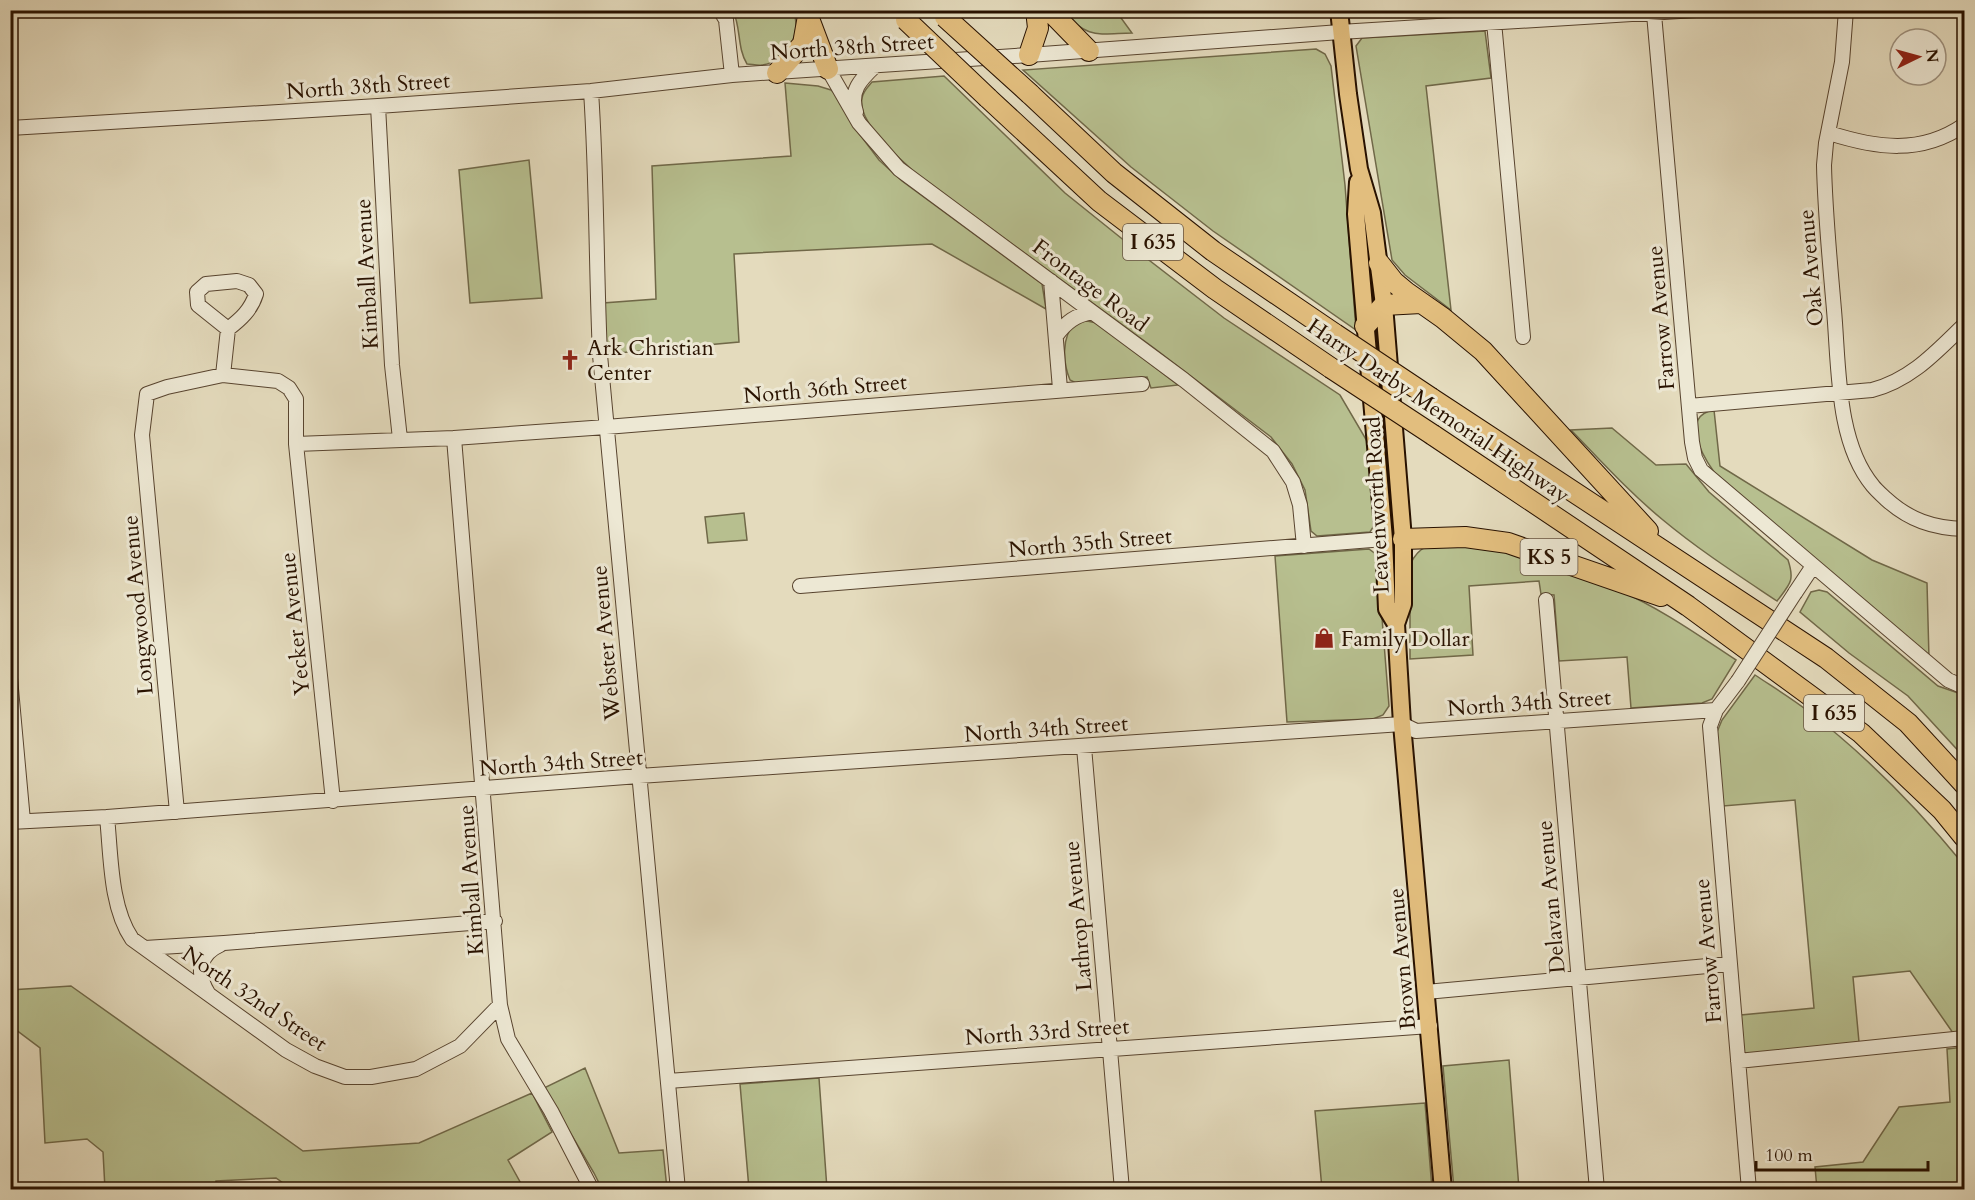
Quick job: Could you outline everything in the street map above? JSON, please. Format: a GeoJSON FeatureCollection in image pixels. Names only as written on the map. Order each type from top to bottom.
{"type":"FeatureCollection","features":[{"type":"Feature","properties":{"kind":"highway"},"geometry":{"type":"LineString","coordinates":[[1029,55],[1038,28],[1036,10]]}},
{"type":"Feature","properties":{"kind":"highway"},"geometry":{"type":"LineString","coordinates":[[1049,10],[1089,51]]}},
{"type":"Feature","properties":{"kind":"highway"},"geometry":{"type":"LineString","coordinates":[[807,13],[828,69]]}},
{"type":"Feature","properties":{"kind":"highway"},"geometry":{"type":"LineString","coordinates":[[777,73],[803,44],[807,13]]}},
{"type":"Feature","properties":{"kind":"highway","name":"Harry Darby Memorial Highway"},"geometry":{"type":"LineString","coordinates":[[941,14],[1114,173],[1214,251],[1431,398],[1826,658],[1908,723],[1965,784]]}},
{"type":"Feature","properties":{"kind":"highway","name":"Harry Darby Memorial Highway"},"geometry":{"type":"LineString","coordinates":[[901,15],[1099,201],[1215,289],[1688,606],[1861,733],[1942,810],[1965,837]]}},
{"type":"Feature","properties":{"kind":"highway"},"geometry":{"type":"LineString","coordinates":[[1379,263],[1394,282],[1483,351],[1668,553]]}},
{"type":"Feature","properties":{"kind":"highway"},"geometry":{"type":"LineString","coordinates":[[1365,326],[1384,305],[1421,303]]}},
{"type":"Feature","properties":{"kind":"highway","name":"KS 5"},"geometry":{"type":"LineString","coordinates":[[1394,539],[1465,537],[1508,543],[1688,606]]}},
{"type":"Feature","properties":{"kind":"main road","name":"Leavenworth Road"},"geometry":{"type":"LineString","coordinates":[[1339,10],[1359,169],[1372,213],[1384,305],[1394,539]]}},
{"type":"Feature","properties":{"kind":"main road","name":"Leavenworth Road"},"geometry":{"type":"LineString","coordinates":[[1359,169],[1356,214],[1365,326],[1403,604],[1396,624],[1402,724]]}},
{"type":"Feature","properties":{"kind":"main road","name":"Brown Avenue"},"geometry":{"type":"LineString","coordinates":[[1402,724],[1443,1190]]}},
{"type":"Feature","properties":{"kind":"street"},"geometry":{"type":"LineString","coordinates":[[720,10],[726,20],[732,75]]}},
{"type":"Feature","properties":{"kind":"street","name":"North 38th Street"},"geometry":{"type":"LineString","coordinates":[[10,128],[378,106],[591,91],[732,75],[1340,32],[1696,10]]}},
{"type":"Feature","properties":{"kind":"street","name":"Oak Avenue"},"geometry":{"type":"LineString","coordinates":[[1846,10],[1842,62],[1826,143],[1824,191],[1841,392],[1849,438],[1861,467],[1873,486],[1896,508],[1917,521],[1932,526],[1965,529]]}},
{"type":"Feature","properties":{"kind":"street","name":"Farrow Avenue"},"geometry":{"type":"LineString","coordinates":[[1654,14],[1695,458],[1701,470],[1813,566]]}},
{"type":"Feature","properties":{"kind":"street"},"geometry":{"type":"LineString","coordinates":[[1494,22],[1523,337]]}},
{"type":"Feature","properties":{"kind":"street"},"geometry":{"type":"LineString","coordinates":[[859,123],[854,106],[855,93],[859,82],[875,66]]}},
{"type":"Feature","properties":{"kind":"street","name":"Frontage Road"},"geometry":{"type":"LineString","coordinates":[[828,69],[859,123],[899,169],[1184,380],[1273,451],[1293,482],[1300,506],[1304,546]]}},
{"type":"Feature","properties":{"kind":"street","name":"Webster Avenue"},"geometry":{"type":"LineString","coordinates":[[591,91],[597,205],[598,302],[606,427],[678,1190]]}},
{"type":"Feature","properties":{"kind":"street","name":"Kimball Avenue"},"geometry":{"type":"LineString","coordinates":[[378,106],[392,365],[400,439]]}},
{"type":"Feature","properties":{"kind":"street"},"geometry":{"type":"LineString","coordinates":[[1829,133],[1884,147],[1902,146],[1936,140],[1965,125]]}},
{"type":"Feature","properties":{"kind":"street"},"geometry":{"type":"LineString","coordinates":[[1051,281],[1060,389]]}},
{"type":"Feature","properties":{"kind":"street"},"geometry":{"type":"LineString","coordinates":[[1056,336],[1072,319],[1092,312]]}},
{"type":"Feature","properties":{"kind":"street"},"geometry":{"type":"LineString","coordinates":[[1689,406],[1872,390],[1899,381],[1924,364],[1965,326]]}},
{"type":"Feature","properties":{"kind":"street"},"geometry":{"type":"LineString","coordinates":[[223,375],[228,329]]}},
{"type":"Feature","properties":{"kind":"street","name":"Yecker Avenue"},"geometry":{"type":"LineString","coordinates":[[147,394],[167,387],[223,375],[278,381],[289,388],[296,399],[296,444],[333,801]]}},
{"type":"Feature","properties":{"kind":"street","name":"North 36th Street"},"geometry":{"type":"LineString","coordinates":[[296,444],[454,438],[1142,384]]}},
{"type":"Feature","properties":{"kind":"street","name":"Longwood Avenue"},"geometry":{"type":"LineString","coordinates":[[147,394],[142,435],[177,812]]}},
{"type":"Feature","properties":{"kind":"street","name":"Kimball Avenue"},"geometry":{"type":"LineString","coordinates":[[454,438],[495,921],[500,1005],[508,1039],[551,1111],[592,1190]]}},
{"type":"Feature","properties":{"kind":"street","name":"North 35th Street"},"geometry":{"type":"LineString","coordinates":[[800,586],[1394,539]]}},
{"type":"Feature","properties":{"kind":"street"},"geometry":{"type":"LineString","coordinates":[[1716,710],[1738,681],[1813,566],[1948,680],[1965,687]]}},
{"type":"Feature","properties":{"kind":"street","name":"Delavan Avenue"},"geometry":{"type":"LineString","coordinates":[[1546,600],[1597,1190]]}},
{"type":"Feature","properties":{"kind":"street"},"geometry":{"type":"LineString","coordinates":[[10,678],[17,821]]}},
{"type":"Feature","properties":{"kind":"street","name":"Farrow Avenue"},"geometry":{"type":"LineString","coordinates":[[1716,710],[1710,726],[1749,1190]]}},
{"type":"Feature","properties":{"kind":"street","name":"North 34th Street"},"geometry":{"type":"LineString","coordinates":[[17,821],[107,817],[639,776],[1402,724],[1416,731],[1716,710]]}},
{"type":"Feature","properties":{"kind":"street","name":"Lathrop Avenue"},"geometry":{"type":"LineString","coordinates":[[1084,747],[1122,1190]]}},
{"type":"Feature","properties":{"kind":"street","name":"North 32nd Street"},"geometry":{"type":"LineString","coordinates":[[107,817],[117,906],[122,925],[132,939],[286,1050],[315,1066],[345,1077],[371,1077],[417,1069],[460,1046],[500,1005]]}},
{"type":"Feature","properties":{"kind":"street"},"geometry":{"type":"LineString","coordinates":[[145,948],[495,921]]}},
{"type":"Feature","properties":{"kind":"street"},"geometry":{"type":"LineString","coordinates":[[209,995],[202,984],[200,975],[202,961],[210,950],[224,943]]}},
{"type":"Feature","properties":{"kind":"street"},"geometry":{"type":"LineString","coordinates":[[1426,992],[1729,964]]}},
{"type":"Feature","properties":{"kind":"street","name":"North 33rd Street"},"geometry":{"type":"LineString","coordinates":[[668,1081],[1110,1047],[1430,1026]]}},
{"type":"Feature","properties":{"kind":"street"},"geometry":{"type":"LineString","coordinates":[[1738,1061],[1965,1038]]}},
{"type":"Feature","properties":{"kind":"green space"},"geometry":{"type":"Polygon","coordinates":[[[733,11],[793,11],[796,28],[791,45],[771,63],[747,64],[733,11]]]}},
{"type":"Feature","properties":{"kind":"green space"},"geometry":{"type":"Polygon","coordinates":[[[1062,11],[1116,11],[1132,33],[1101,34],[1086,31],[1062,11]]]}},
{"type":"Feature","properties":{"kind":"green space"},"geometry":{"type":"Polygon","coordinates":[[[1485,31],[1491,78],[1426,86],[1451,310],[1405,275],[1392,260],[1356,46],[1362,38],[1485,31]]]}},
{"type":"Feature","properties":{"kind":"green space"},"geometry":{"type":"Polygon","coordinates":[[[1316,49],[1325,54],[1331,66],[1345,185],[1356,330],[1213,231],[1131,167],[1023,70],[1316,49]]]}},
{"type":"Feature","properties":{"kind":"green space"},"geometry":{"type":"Polygon","coordinates":[[[944,76],[1065,193],[1224,318],[1340,395],[1367,441],[1375,524],[1370,532],[1317,536],[1311,531],[1305,490],[1292,464],[1271,437],[915,173],[889,148],[872,128],[862,108],[863,93],[866,89],[872,82],[944,76]]]}},
{"type":"Feature","properties":{"kind":"green space"},"geometry":{"type":"Polygon","coordinates":[[[785,83],[818,86],[831,90],[839,97],[855,128],[879,160],[902,181],[1042,284],[1046,309],[932,244],[734,254],[739,342],[607,354],[603,303],[656,299],[652,166],[791,156],[785,83]]]}},
{"type":"Feature","properties":{"kind":"green space"},"geometry":{"type":"Polygon","coordinates":[[[529,160],[542,298],[470,303],[459,170],[529,160]]]}},
{"type":"Feature","properties":{"kind":"green space"},"geometry":{"type":"Polygon","coordinates":[[[1087,321],[1097,323],[1178,385],[1151,388],[1147,377],[1076,383],[1070,380],[1065,358],[1067,335],[1075,323],[1087,321]]]}},
{"type":"Feature","properties":{"kind":"green space"},"geometry":{"type":"Polygon","coordinates":[[[1714,410],[1720,466],[1872,560],[1927,583],[1929,658],[1714,472],[1704,456],[1696,428],[1698,420],[1704,414],[1714,410]]]}},
{"type":"Feature","properties":{"kind":"green space"},"geometry":{"type":"Polygon","coordinates":[[[1612,428],[1656,465],[1686,464],[1709,492],[1788,560],[1791,573],[1790,582],[1777,601],[1663,520],[1627,488],[1571,430],[1612,428]]]}},
{"type":"Feature","properties":{"kind":"green space"},"geometry":{"type":"Polygon","coordinates":[[[744,513],[747,540],[708,543],[705,517],[744,513]]]}},
{"type":"Feature","properties":{"kind":"green space"},"geometry":{"type":"Polygon","coordinates":[[[1466,542],[1523,557],[1600,582],[1664,613],[1736,660],[1712,699],[1702,703],[1631,708],[1627,657],[1559,661],[1554,595],[1541,594],[1539,581],[1469,586],[1473,655],[1410,659],[1410,565],[1420,551],[1426,547],[1440,543],[1466,542]]]}},
{"type":"Feature","properties":{"kind":"green space"},"geometry":{"type":"Polygon","coordinates":[[[1369,549],[1377,555],[1389,706],[1383,715],[1373,719],[1287,722],[1275,556],[1369,549]]]}},
{"type":"Feature","properties":{"kind":"green space"},"geometry":{"type":"Polygon","coordinates":[[[1819,590],[1827,592],[1938,686],[1964,695],[1964,757],[1908,696],[1849,653],[1800,612],[1811,592],[1819,590]]]}},
{"type":"Feature","properties":{"kind":"green space"},"geometry":{"type":"Polygon","coordinates":[[[1755,675],[1802,706],[1871,764],[1910,803],[1964,865],[1964,1033],[1953,1033],[1910,971],[1853,977],[1859,1042],[1749,1056],[1744,1052],[1741,1015],[1814,1008],[1795,800],[1723,806],[1717,732],[1722,720],[1755,675]]]}},
{"type":"Feature","properties":{"kind":"green space"},"geometry":{"type":"Polygon","coordinates":[[[71,986],[303,1151],[419,1143],[532,1093],[552,1132],[508,1160],[524,1189],[293,1190],[276,1178],[216,1181],[216,1189],[105,1189],[103,1152],[87,1139],[45,1143],[40,1048],[11,1026],[10,990],[71,986]]]}},
{"type":"Feature","properties":{"kind":"green space"},"geometry":{"type":"Polygon","coordinates":[[[1964,1047],[1964,1189],[1817,1189],[1815,1167],[1863,1162],[1899,1107],[1950,1102],[1947,1049],[1964,1047]]]}},
{"type":"Feature","properties":{"kind":"green space"},"geometry":{"type":"Polygon","coordinates":[[[1509,1060],[1519,1189],[1454,1189],[1443,1066],[1509,1060]]]}},
{"type":"Feature","properties":{"kind":"green space"},"geometry":{"type":"Polygon","coordinates":[[[585,1068],[619,1153],[663,1150],[667,1189],[602,1189],[544,1088],[585,1068]]]}},
{"type":"Feature","properties":{"kind":"green space"},"geometry":{"type":"Polygon","coordinates":[[[819,1078],[827,1189],[749,1189],[740,1084],[819,1078]]]}},
{"type":"Feature","properties":{"kind":"green space"},"geometry":{"type":"Polygon","coordinates":[[[1425,1103],[1432,1189],[1322,1189],[1315,1111],[1425,1103]]]}},
{"type":"Feature","properties":{"kind":"place","name":"Ark Christian Center"},"geometry":{"type":"Point","coordinates":[570,360]}},
{"type":"Feature","properties":{"kind":"place","name":"Family Dollar"},"geometry":{"type":"Point","coordinates":[1324,638]}}]}
